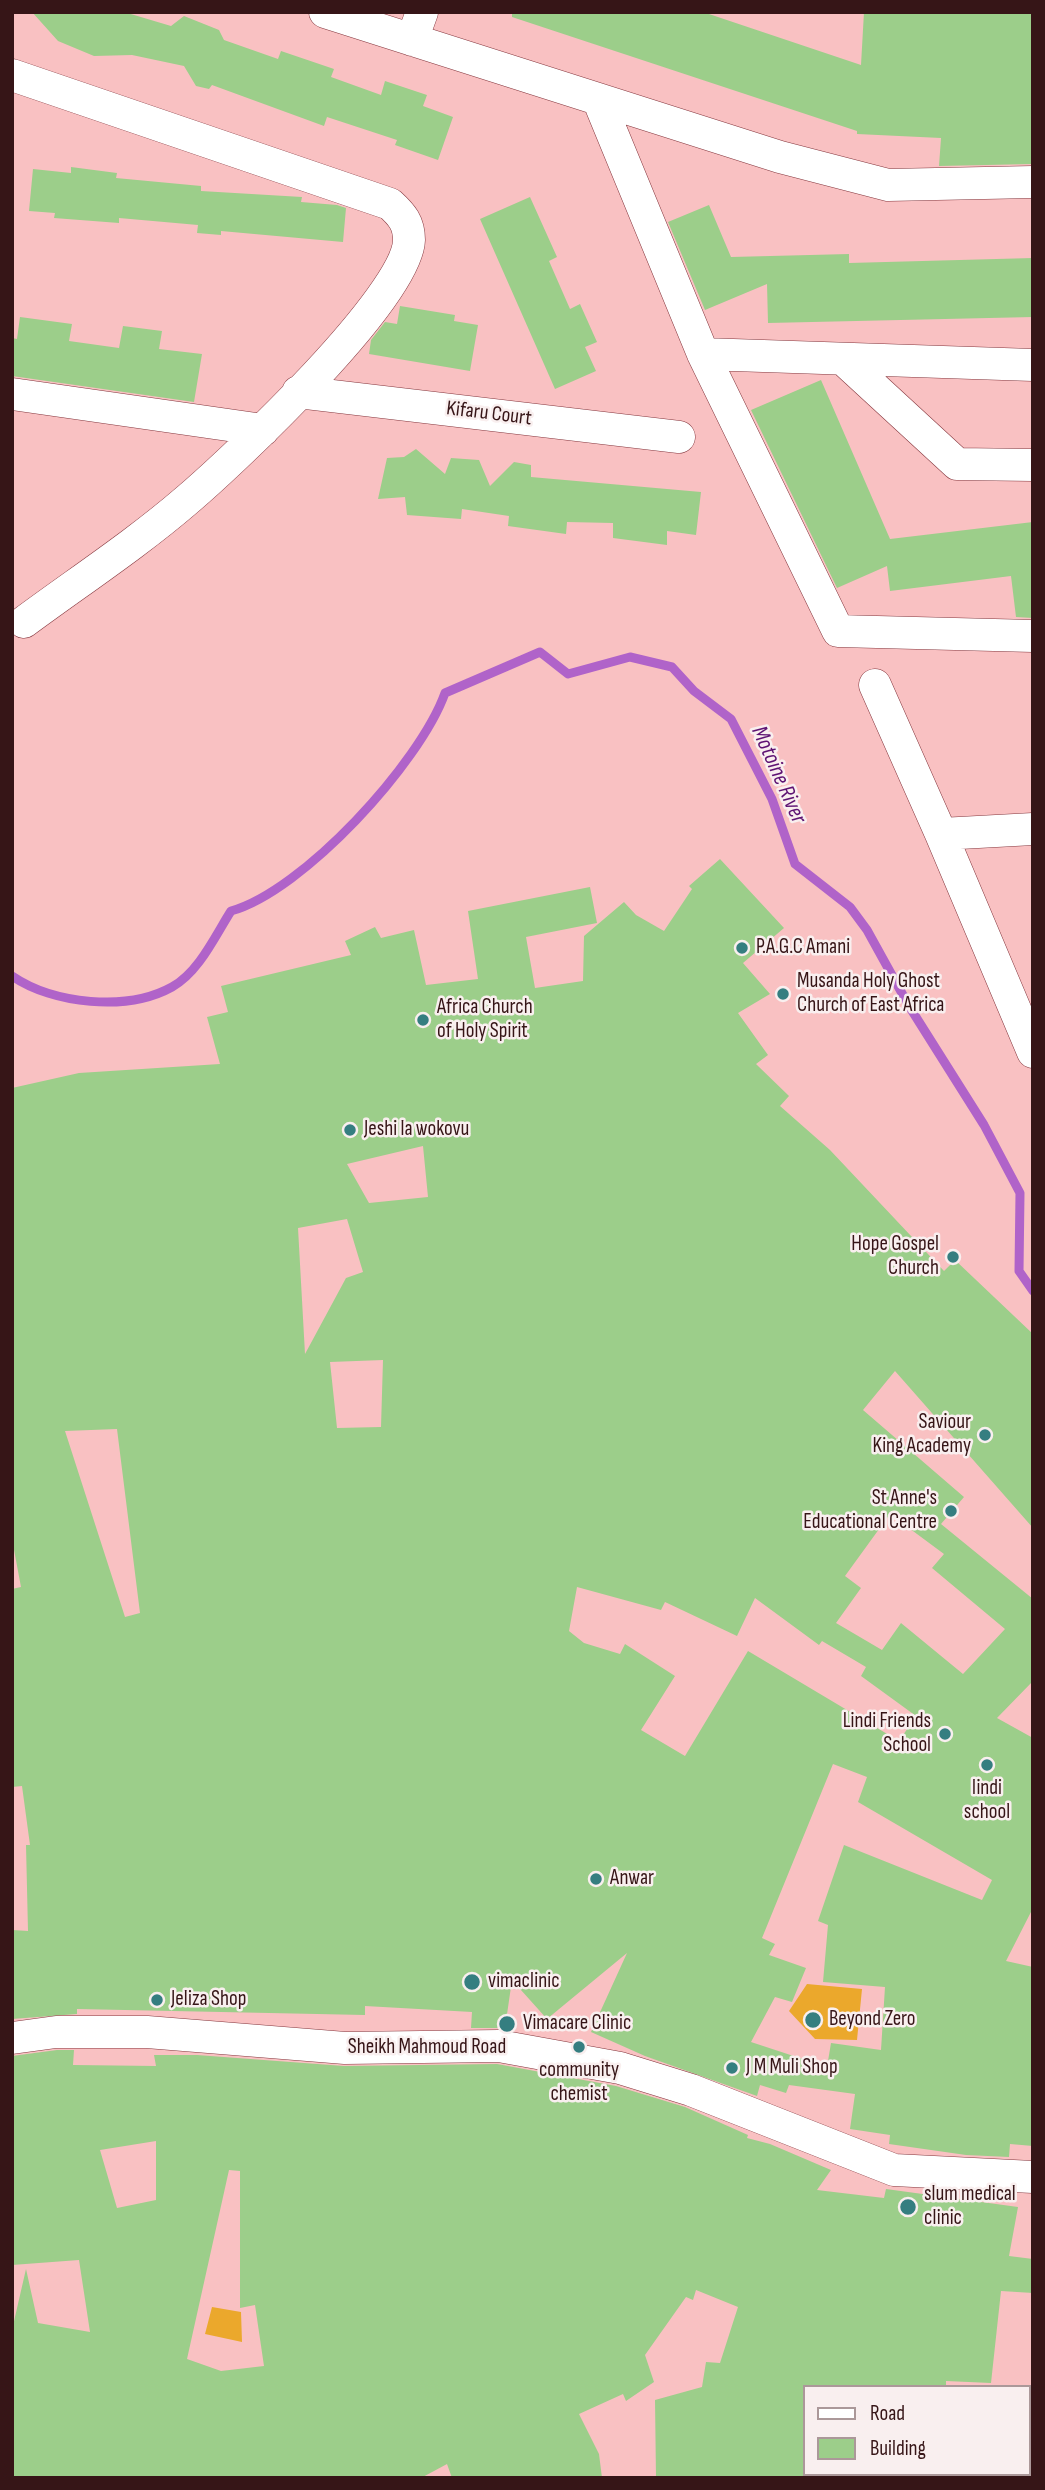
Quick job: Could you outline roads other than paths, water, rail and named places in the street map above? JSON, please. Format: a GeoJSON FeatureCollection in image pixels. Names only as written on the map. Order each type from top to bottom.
{"type":"FeatureCollection","features":[{"type":"Feature","properties":{"kind":"street"},"geometry":{"type":"LineString","coordinates":[[325,12],[417,26],[598,99],[780,157],[888,185],[1033,182]]}},
{"type":"Feature","properties":{"kind":"street"},"geometry":{"type":"LineString","coordinates":[[12,75],[390,204],[407,220],[409,241],[402,267],[379,304],[262,430],[185,502],[24,622]]}},
{"type":"Feature","properties":{"kind":"street"},"geometry":{"type":"LineString","coordinates":[[598,99],[703,354],[838,631],[1033,636]]}},
{"type":"Feature","properties":{"kind":"street"},"geometry":{"type":"LineString","coordinates":[[703,354],[1033,365]]}},
{"type":"Feature","properties":{"kind":"street"},"geometry":{"type":"LineString","coordinates":[[843,359],[957,464],[1033,465]]}},
{"type":"Feature","properties":{"kind":"street","name":"Kifaru Court"},"geometry":{"type":"LineString","coordinates":[[298,392],[679,437]]}},
{"type":"Feature","properties":{"kind":"street"},"geometry":{"type":"LineString","coordinates":[[12,394],[262,430]]}},
{"type":"Feature","properties":{"kind":"street"},"geometry":{"type":"LineString","coordinates":[[875,685],[1033,1052]]}},
{"type":"Feature","properties":{"kind":"street"},"geometry":{"type":"LineString","coordinates":[[941,834],[1033,829]]}},
{"type":"Feature","properties":{"kind":"street","name":"Sheikh Mahmoud Road"},"geometry":{"type":"LineString","coordinates":[[12,2038],[56,2032],[147,2032],[345,2048],[499,2046],[620,2067],[691,2090],[894,2170],[1033,2177]]}},
{"type":"Feature","properties":{"kind":"waterway","name":"Motoine River"},"geometry":{"type":"LineString","coordinates":[[12,976],[48,993],[90,1001],[134,1000],[172,987],[198,963],[231,911],[260,899],[291,878],[324,852],[356,821],[411,754],[432,722],[445,693],[540,652],[568,674],[630,657],[672,667],[694,691],[731,719],[772,799],[795,864],[850,907],[867,930],[909,1006],[984,1125],[1020,1193],[1019,1271],[1033,1291]]}},
{"type":"Feature","properties":{"kind":"place","name":"P.A.G.C Amani"},"geometry":{"type":"Point","coordinates":[742,948]}},
{"type":"Feature","properties":{"kind":"place","name":"Musanda Holy Ghost Church of East Africa"},"geometry":{"type":"Point","coordinates":[783,994]}},
{"type":"Feature","properties":{"kind":"place","name":"Africa Church of Holy Spirit"},"geometry":{"type":"Point","coordinates":[423,1020]}},
{"type":"Feature","properties":{"kind":"place","name":"Jeshi la wokovu"},"geometry":{"type":"Point","coordinates":[350,1130]}},
{"type":"Feature","properties":{"kind":"place","name":"Hope Gospel Church"},"geometry":{"type":"Point","coordinates":[953,1257]}},
{"type":"Feature","properties":{"kind":"place","name":"Saviour King Academy"},"geometry":{"type":"Point","coordinates":[985,1435]}},
{"type":"Feature","properties":{"kind":"place","name":"St Anne's Educational Centre"},"geometry":{"type":"Point","coordinates":[951,1511]}},
{"type":"Feature","properties":{"kind":"place","name":"Lindi Friends School"},"geometry":{"type":"Point","coordinates":[945,1734]}},
{"type":"Feature","properties":{"kind":"place","name":"lindi school"},"geometry":{"type":"Point","coordinates":[987,1765]}},
{"type":"Feature","properties":{"kind":"place","name":"Anwar"},"geometry":{"type":"Point","coordinates":[596,1879]}},
{"type":"Feature","properties":{"kind":"place","name":"vimaclinic"},"geometry":{"type":"Point","coordinates":[472,1982]}},
{"type":"Feature","properties":{"kind":"place","name":"Jeliza Shop"},"geometry":{"type":"Point","coordinates":[157,2000]}},
{"type":"Feature","properties":{"kind":"place","name":"Beyond Zero"},"geometry":{"type":"Point","coordinates":[813,2020]}},
{"type":"Feature","properties":{"kind":"place","name":"Vimacare Clinic"},"geometry":{"type":"Point","coordinates":[507,2024]}},
{"type":"Feature","properties":{"kind":"place","name":"community chemist"},"geometry":{"type":"Point","coordinates":[579,2047]}},
{"type":"Feature","properties":{"kind":"place","name":"J M Muli Shop"},"geometry":{"type":"Point","coordinates":[732,2068]}},
{"type":"Feature","properties":{"kind":"place","name":"slum medical clinic"},"geometry":{"type":"Point","coordinates":[908,2207]}}]}
